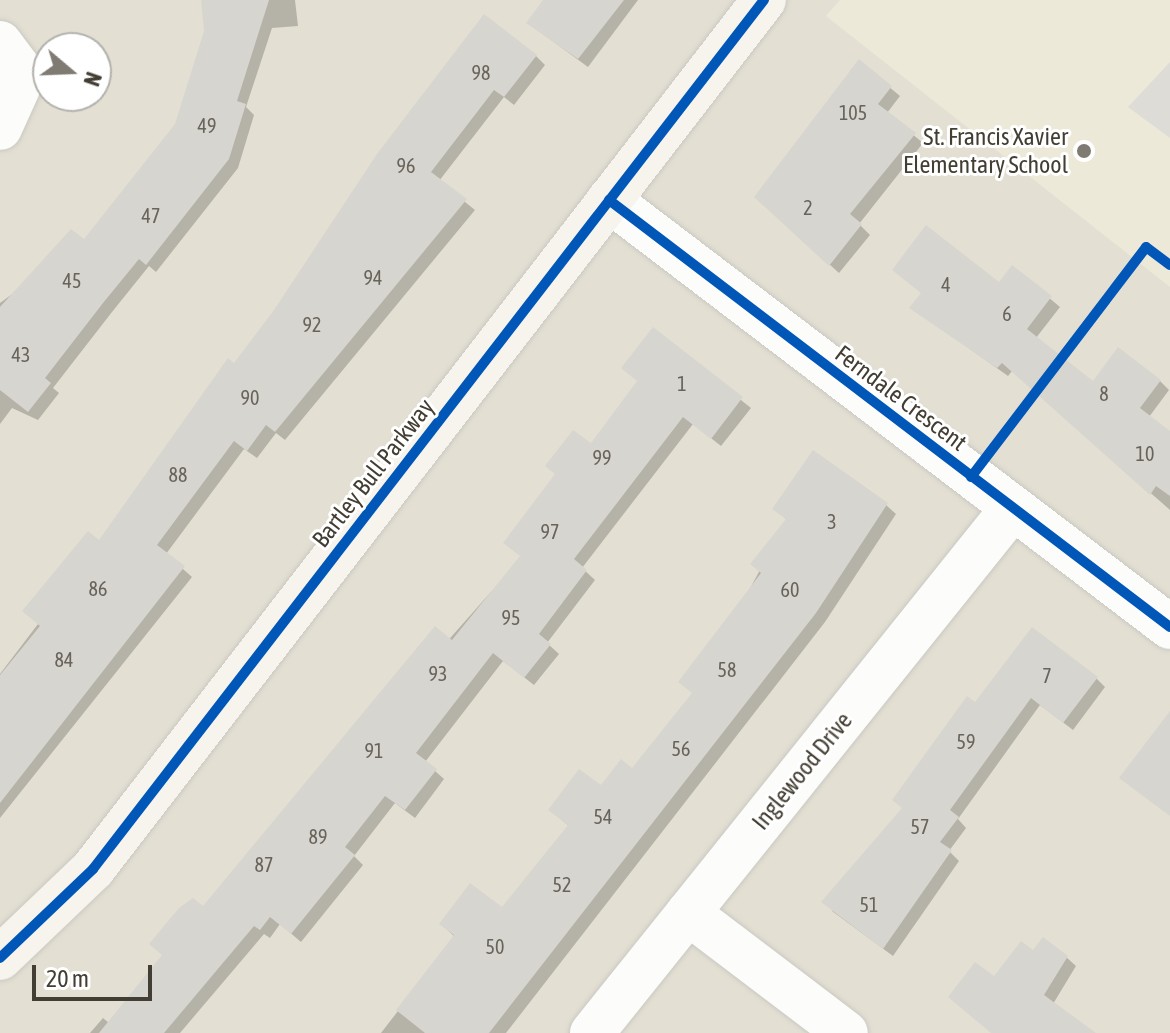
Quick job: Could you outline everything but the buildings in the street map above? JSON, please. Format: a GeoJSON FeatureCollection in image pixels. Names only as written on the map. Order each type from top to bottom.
{"type":"FeatureCollection","features":[{"type":"Feature","properties":{"kind":"street","name":"Bartley Bull Parkway"},"geometry":{"type":"LineString","coordinates":[[0,958],[93,869],[764,0]]}},
{"type":"Feature","properties":{"kind":"street"},"geometry":{"type":"LineString","coordinates":[[0,43],[24,75],[0,128]]}},
{"type":"Feature","properties":{"kind":"street","name":"Ferndale Crescent"},"geometry":{"type":"LineString","coordinates":[[609,200],[1170,627]]}},
{"type":"Feature","properties":{"kind":"street","name":"Inglewood Drive"},"geometry":{"type":"LineString","coordinates":[[592,1033],[1012,509]]}},
{"type":"Feature","properties":{"kind":"street"},"geometry":{"type":"LineString","coordinates":[[688,913],[846,1033]]}},
{"type":"Feature","properties":{"kind":"shaded area"},"geometry":{"type":"Polygon","coordinates":[[[0,0],[1170,0],[1170,1033],[0,1033],[0,0]]]}},
{"type":"Feature","properties":{"kind":"shaded area","name":"St. Francis Xavier Elementary School"},"geometry":{"type":"Polygon","coordinates":[[[840,0],[1170,0],[1170,287],[826,16],[840,0]]]}},
{"type":"Feature","properties":{"kind":"shaded area"},"geometry":{"type":"Polygon","coordinates":[[[1170,62],[1170,138],[1128,107],[1170,62]]]}},
{"type":"Feature","properties":{"kind":"cycle path"},"geometry":{"type":"LineString","coordinates":[[0,958],[93,869],[764,0]]}},
{"type":"Feature","properties":{"kind":"cycle path"},"geometry":{"type":"LineString","coordinates":[[609,200],[1170,627]]}},
{"type":"Feature","properties":{"kind":"cycle path"},"geometry":{"type":"LineString","coordinates":[[971,477],[1146,247],[1170,265]]}},
{"type":"Feature","properties":{"kind":"place","name":"St. Francis Xavier Elementary School"},"geometry":{"type":"Point","coordinates":[1084,151]}}]}
